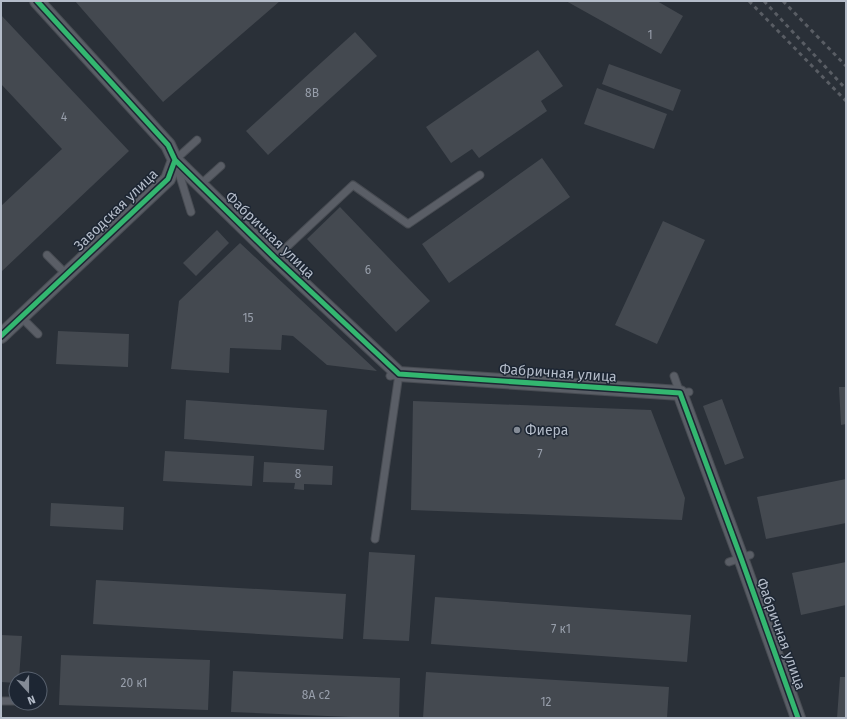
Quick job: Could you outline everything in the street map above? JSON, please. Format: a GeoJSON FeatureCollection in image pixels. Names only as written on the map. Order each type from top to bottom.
{"type":"FeatureCollection","features":[{"type":"Feature","properties":{"kind":"street"},"geometry":{"type":"LineString","coordinates":[[36,1],[168,145],[175,160]]}},
{"type":"Feature","properties":{"kind":"street","name":"Фабричная улица"},"geometry":{"type":"LineString","coordinates":[[175,160],[394,375],[684,393],[740,558],[798,718]]}},
{"type":"Feature","properties":{"kind":"street","name":"Заводская улица"},"geometry":{"type":"LineString","coordinates":[[1,336],[168,179],[175,160]]}},
{"type":"Feature","properties":{"kind":"lane"},"geometry":{"type":"LineString","coordinates":[[191,212],[175,160],[197,140]]}},
{"type":"Feature","properties":{"kind":"lane"},"geometry":{"type":"LineString","coordinates":[[200,185],[221,166]]}},
{"type":"Feature","properties":{"kind":"lane"},"geometry":{"type":"LineString","coordinates":[[275,258],[353,185],[408,224],[480,175]]}},
{"type":"Feature","properties":{"kind":"lane"},"geometry":{"type":"LineString","coordinates":[[47,255],[66,274]]}},
{"type":"Feature","properties":{"kind":"lane"},"geometry":{"type":"LineString","coordinates":[[21,317],[38,334]]}},
{"type":"Feature","properties":{"kind":"lane"},"geometry":{"type":"LineString","coordinates":[[375,539],[394,375]]}},
{"type":"Feature","properties":{"kind":"lane"},"geometry":{"type":"LineString","coordinates":[[674,376],[684,393]]}},
{"type":"Feature","properties":{"kind":"building"},"geometry":{"type":"Polygon","coordinates":[[[75,1],[280,1],[163,102],[75,1]]]}},
{"type":"Feature","properties":{"kind":"building"},"geometry":{"type":"Polygon","coordinates":[[[566,1],[657,1],[683,16],[661,54],[566,1]]]}},
{"type":"Feature","properties":{"kind":"building"},"geometry":{"type":"Polygon","coordinates":[[[1,15],[129,151],[1,272],[1,206],[62,149],[1,84],[1,15]]]}},
{"type":"Feature","properties":{"kind":"building"},"geometry":{"type":"Polygon","coordinates":[[[355,32],[377,56],[268,155],[246,131],[355,32]]]}},
{"type":"Feature","properties":{"kind":"building"},"geometry":{"type":"Polygon","coordinates":[[[538,50],[563,86],[541,101],[547,111],[479,158],[472,149],[451,163],[426,127],[538,50]]]}},
{"type":"Feature","properties":{"kind":"building"},"geometry":{"type":"Polygon","coordinates":[[[609,64],[681,90],[673,111],[602,84],[609,64]]]}},
{"type":"Feature","properties":{"kind":"building"},"geometry":{"type":"Polygon","coordinates":[[[597,88],[667,114],[654,149],[584,124],[597,88]]]}},
{"type":"Feature","properties":{"kind":"building"},"geometry":{"type":"Polygon","coordinates":[[[542,158],[570,197],[449,283],[422,244],[542,158]]]}},
{"type":"Feature","properties":{"kind":"building"},"geometry":{"type":"Polygon","coordinates":[[[340,207],[430,301],[396,332],[307,239],[340,207]]]}},
{"type":"Feature","properties":{"kind":"building"},"geometry":{"type":"Polygon","coordinates":[[[663,221],[705,240],[657,344],[615,325],[663,221]]]}},
{"type":"Feature","properties":{"kind":"building"},"geometry":{"type":"Polygon","coordinates":[[[217,230],[229,243],[196,276],[183,263],[217,230]]]}},
{"type":"Feature","properties":{"kind":"building"},"geometry":{"type":"Polygon","coordinates":[[[240,243],[377,371],[327,365],[293,336],[282,335],[281,350],[230,348],[229,373],[171,369],[179,301],[240,243]]]}},
{"type":"Feature","properties":{"kind":"building"},"geometry":{"type":"Polygon","coordinates":[[[58,331],[129,334],[128,367],[56,364],[58,331]]]}},
{"type":"Feature","properties":{"kind":"building"},"geometry":{"type":"Polygon","coordinates":[[[839,387],[846,387],[846,424],[841,425],[839,387]]]}},
{"type":"Feature","properties":{"kind":"building"},"geometry":{"type":"Polygon","coordinates":[[[722,399],[744,458],[725,465],[703,406],[722,399]]]}},
{"type":"Feature","properties":{"kind":"building"},"geometry":{"type":"Polygon","coordinates":[[[186,400],[327,410],[324,450],[184,439],[186,400]]]}},
{"type":"Feature","properties":{"kind":"building"},"geometry":{"type":"Polygon","coordinates":[[[413,401],[651,410],[685,498],[682,520],[411,510],[413,401]]]}},
{"type":"Feature","properties":{"kind":"building"},"geometry":{"type":"Polygon","coordinates":[[[165,451],[254,456],[252,486],[163,481],[165,451]]]}},
{"type":"Feature","properties":{"kind":"building"},"geometry":{"type":"Polygon","coordinates":[[[264,462],[333,466],[332,485],[304,484],[304,490],[294,489],[295,483],[263,482],[264,462]]]}},
{"type":"Feature","properties":{"kind":"building"},"geometry":{"type":"Polygon","coordinates":[[[846,479],[846,523],[766,539],[757,497],[846,479]]]}},
{"type":"Feature","properties":{"kind":"building"},"geometry":{"type":"Polygon","coordinates":[[[51,503],[124,507],[123,530],[50,526],[51,503]]]}},
{"type":"Feature","properties":{"kind":"building"},"geometry":{"type":"Polygon","coordinates":[[[369,552],[415,555],[409,641],[363,639],[369,552]]]}},
{"type":"Feature","properties":{"kind":"building"},"geometry":{"type":"Polygon","coordinates":[[[846,562],[846,605],[801,615],[792,573],[846,562]]]}},
{"type":"Feature","properties":{"kind":"building"},"geometry":{"type":"Polygon","coordinates":[[[96,580],[346,594],[343,639],[93,624],[96,580]]]}},
{"type":"Feature","properties":{"kind":"building"},"geometry":{"type":"Polygon","coordinates":[[[435,597],[691,615],[687,662],[431,644],[435,597]]]}},
{"type":"Feature","properties":{"kind":"building"},"geometry":{"type":"Polygon","coordinates":[[[1,635],[22,636],[20,671],[8,671],[8,682],[1,682],[1,635]]]}},
{"type":"Feature","properties":{"kind":"building"},"geometry":{"type":"Polygon","coordinates":[[[61,655],[210,660],[208,710],[59,705],[61,655]]]}},
{"type":"Feature","properties":{"kind":"building"},"geometry":{"type":"Polygon","coordinates":[[[233,671],[400,678],[399,718],[231,712],[233,671]]]}},
{"type":"Feature","properties":{"kind":"building"},"geometry":{"type":"Polygon","coordinates":[[[426,672],[669,687],[667,718],[423,718],[426,672]]]}},
{"type":"Feature","properties":{"kind":"building"},"geometry":{"type":"Polygon","coordinates":[[[840,677],[846,677],[846,718],[837,718],[840,677]]]}},
{"type":"Feature","properties":{"kind":"railway"},"geometry":{"type":"LineString","coordinates":[[749,1],[846,101]]}},
{"type":"Feature","properties":{"kind":"railway"},"geometry":{"type":"LineString","coordinates":[[764,1],[846,89]]}},
{"type":"Feature","properties":{"kind":"railway"},"geometry":{"type":"LineString","coordinates":[[783,1],[846,66]]}},
{"type":"Feature","properties":{"kind":"cycle path"},"geometry":{"type":"LineString","coordinates":[[37,1],[168,145],[175,160],[275,258],[399,374],[680,393],[798,718]]}},
{"type":"Feature","properties":{"kind":"cycle path"},"geometry":{"type":"LineString","coordinates":[[1,336],[168,179],[175,160]]}},
{"type":"Feature","properties":{"kind":"place","name":"Фиера"},"geometry":{"type":"Point","coordinates":[517,430]}}]}
